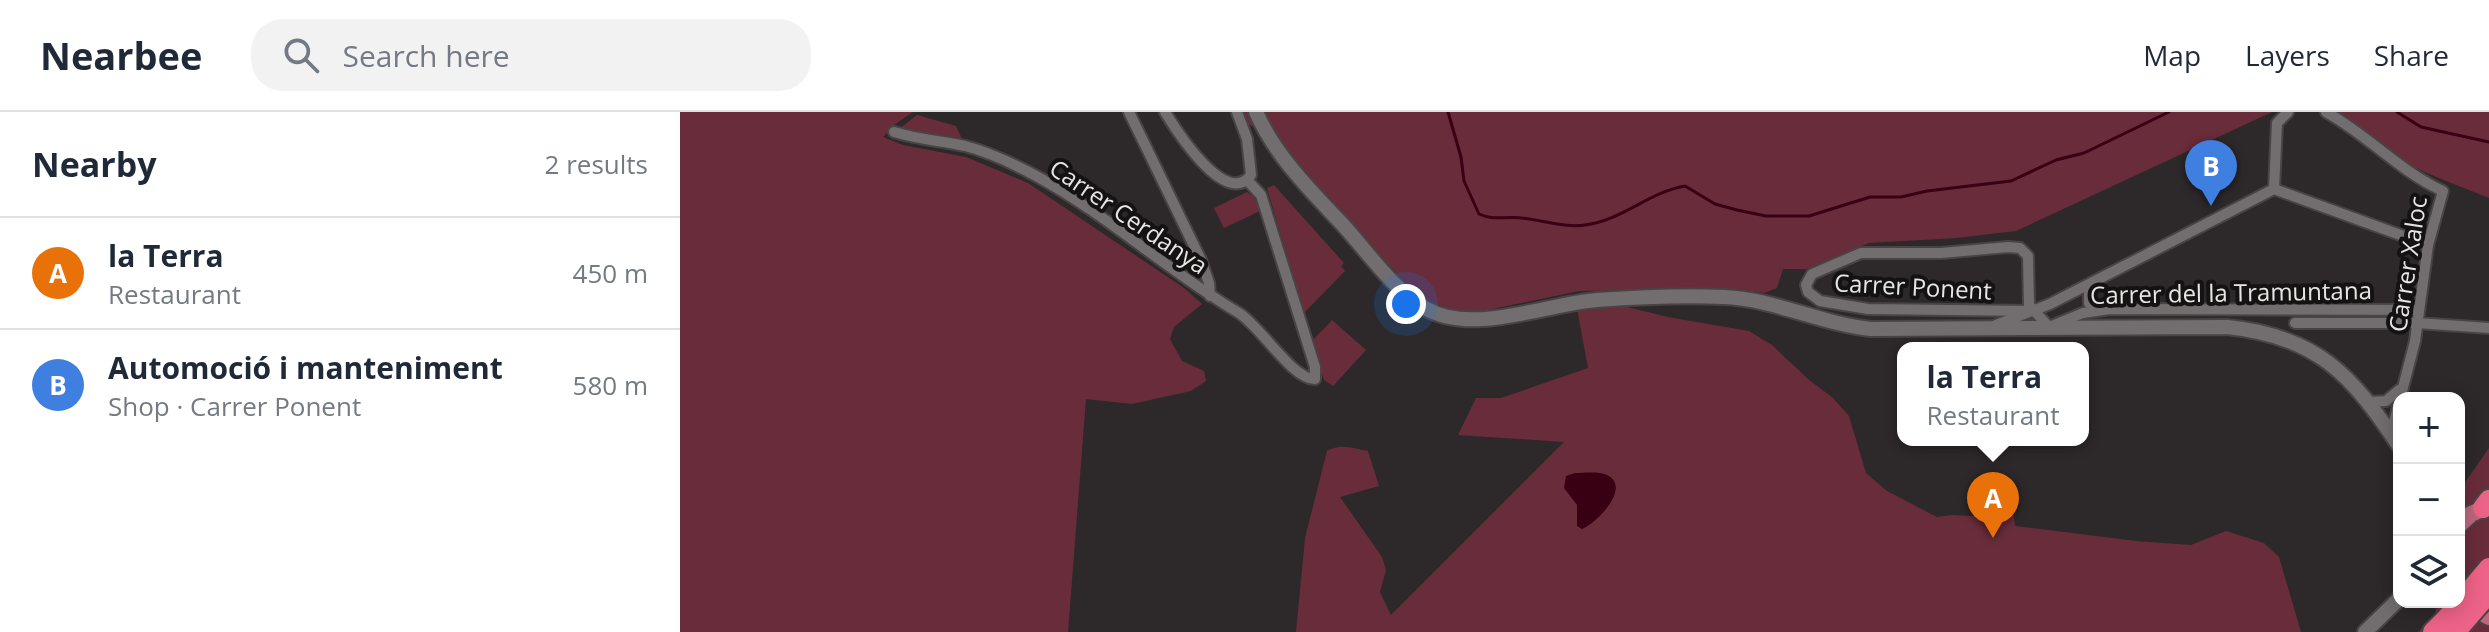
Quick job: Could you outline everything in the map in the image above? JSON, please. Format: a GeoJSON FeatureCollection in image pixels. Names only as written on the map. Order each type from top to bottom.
{"type":"FeatureCollection","features":[{"type":"Feature","properties":{"kind":"highway"},"geometry":{"type":"LineString","coordinates":[[2448,628],[2489,568]]}},
{"type":"Feature","properties":{"kind":"highway"},"geometry":{"type":"LineString","coordinates":[[2448,628],[2489,593]]}},
{"type":"Feature","properties":{"kind":"main road"},"geometry":{"type":"LineString","coordinates":[[1261,124],[1290,168],[1393,281],[1424,307],[1449,318],[1490,318],[1596,300],[1723,297],[1747,299],[1826,322],[1859,328],[2253,329],[2286,339],[2322,358],[2350,380],[2393,437]]}},
{"type":"Feature","properties":{"kind":"main road"},"geometry":{"type":"LineString","coordinates":[[2465,507],[2485,506]]}},
{"type":"Feature","properties":{"kind":"main road"},"geometry":{"type":"LineString","coordinates":[[2465,521],[2485,506]]}},
{"type":"Feature","properties":{"kind":"main road"},"geometry":{"type":"LineString","coordinates":[[2465,603],[2489,617]]}},
{"type":"Feature","properties":{"kind":"main road"},"geometry":{"type":"LineString","coordinates":[[2365,632],[2393,605]]}},
{"type":"Feature","properties":{"kind":"street"},"geometry":{"type":"LineString","coordinates":[[1129,112],[1201,260],[1210,296]]}},
{"type":"Feature","properties":{"kind":"street"},"geometry":{"type":"LineString","coordinates":[[1165,112],[1205,166],[1234,183],[1247,180],[1251,175],[1246,134],[1237,112]]}},
{"type":"Feature","properties":{"kind":"street"},"geometry":{"type":"LineString","coordinates":[[2288,112],[2277,123],[2274,189],[2428,245]]}},
{"type":"Feature","properties":{"kind":"street","name":"Carrer Xaloc"},"geometry":{"type":"LineString","coordinates":[[2326,112],[2353,127],[2402,168],[2443,191],[2428,245],[2417,323],[2402,392]]}},
{"type":"Feature","properties":{"kind":"street"},"geometry":{"type":"LineString","coordinates":[[1250,153],[1261,124]]}},
{"type":"Feature","properties":{"kind":"street"},"geometry":{"type":"LineString","coordinates":[[1246,134],[1261,124]]}},
{"type":"Feature","properties":{"kind":"street","name":"Carrer Cerdanya"},"geometry":{"type":"LineString","coordinates":[[894,132],[970,147],[1036,176],[1088,208],[1255,325],[1295,370],[1309,379],[1315,379],[1311,353],[1261,195],[1247,180]]}},
{"type":"Feature","properties":{"kind":"street","name":"Carrer Ponent"},"geometry":{"type":"LineString","coordinates":[[1986,329],[2089,285],[2274,189]]}},
{"type":"Feature","properties":{"kind":"street","name":"Carrer Ponent"},"geometry":{"type":"LineString","coordinates":[[2020,248],[2028,256],[2029,305],[2033,311],[1868,309],[1820,301],[1808,292],[1806,285],[1812,274],[1861,253],[1941,253],[2020,248]]}},
{"type":"Feature","properties":{"kind":"street"},"geometry":{"type":"LineString","coordinates":[[2089,285],[2089,303],[2110,309]]}},
{"type":"Feature","properties":{"kind":"street","name":"Carrer del la Tramuntana"},"geometry":{"type":"LineString","coordinates":[[2049,327],[2083,313],[2110,309],[2417,310]]}},
{"type":"Feature","properties":{"kind":"street"},"geometry":{"type":"LineString","coordinates":[[2033,311],[2049,327]]}},
{"type":"Feature","properties":{"kind":"street"},"geometry":{"type":"LineString","coordinates":[[2295,323],[2417,323],[2489,328]]}},
{"type":"Feature","properties":{"kind":"street"},"geometry":{"type":"LineString","coordinates":[[2369,402],[2394,397],[2403,385]]}},
{"type":"Feature","properties":{"kind":"shaded area"},"geometry":{"type":"Polygon","coordinates":[[[680,112],[913,112],[883,137],[903,145],[966,157],[1028,183],[1184,288],[1202,304],[1174,327],[1170,339],[1182,361],[1204,371],[1206,381],[1191,391],[1132,404],[1086,399],[1068,632],[680,632],[680,112]]]}},
{"type":"Feature","properties":{"kind":"shaded area"},"geometry":{"type":"Polygon","coordinates":[[[1241,112],[2272,112],[2016,231],[1869,243],[1806,269],[1783,269],[1777,288],[1764,293],[1737,289],[1579,291],[1474,313],[1448,309],[1419,296],[1319,193],[1261,125],[1247,126],[1241,112]]]}},
{"type":"Feature","properties":{"kind":"shaded area"},"geometry":{"type":"Polygon","coordinates":[[[2336,112],[2489,112],[2489,198],[2406,163],[2336,112]]]}},
{"type":"Feature","properties":{"kind":"shaded area"},"geometry":{"type":"Polygon","coordinates":[[[917,115],[956,126],[963,141],[899,129],[917,115]]]}},
{"type":"Feature","properties":{"kind":"shaded area"},"geometry":{"type":"Polygon","coordinates":[[[1274,185],[1344,263],[1341,266],[1345,271],[1304,313],[1267,188],[1274,185]]]}},
{"type":"Feature","properties":{"kind":"shaded area"},"geometry":{"type":"Polygon","coordinates":[[[1247,192],[1254,197],[1260,211],[1224,228],[1214,208],[1247,192]]]}},
{"type":"Feature","properties":{"kind":"shaded area"},"geometry":{"type":"Polygon","coordinates":[[[1623,306],[1749,331],[1772,345],[1849,416],[1866,473],[1887,491],[1937,517],[1972,516],[2013,508],[2015,526],[2191,545],[2226,531],[2264,543],[2279,557],[2301,632],[1296,632],[1305,538],[1327,451],[1342,447],[1368,451],[1379,486],[1340,497],[1382,557],[1386,570],[1380,592],[1391,615],[1564,442],[1458,435],[1476,398],[1501,398],[1588,368],[1577,309],[1623,306]]]}},
{"type":"Feature","properties":{"kind":"shaded area"},"geometry":{"type":"Polygon","coordinates":[[[1332,320],[1366,350],[1333,386],[1324,380],[1312,341],[1332,320]]]}},
{"type":"Feature","properties":{"kind":"shaded area"},"geometry":{"type":"Polygon","coordinates":[[[2489,448],[2489,632],[2418,632],[2435,615],[2436,608],[2465,608],[2465,482],[2489,448]]]}},
{"type":"Feature","properties":{"kind":"shaded area"},"geometry":{"type":"Polygon","coordinates":[[[1575,473],[1607,475],[1616,488],[1610,504],[1596,520],[1582,529],[1577,526],[1577,505],[1564,488],[1566,476],[1575,473]]]}},
{"type":"Feature","properties":{"kind":"waterway"},"geometry":{"type":"LineString","coordinates":[[1448,112],[1461,157],[1464,181],[1479,214],[1577,226],[1611,218],[1659,194],[1685,186],[1715,204],[1737,210],[1766,216],[1809,216],[1870,197],[1901,197],[2011,181],[2056,160],[2084,153],[2169,112]]}},
{"type":"Feature","properties":{"kind":"waterway"},"geometry":{"type":"LineString","coordinates":[[2397,112],[2421,127],[2489,142]]}},
{"type":"Feature","properties":{"kind":"place","name":"Automoció i manteniment"},"geometry":{"type":"Point","coordinates":[2211,206]}},
{"type":"Feature","properties":{"kind":"place","name":"la Terra"},"geometry":{"type":"Point","coordinates":[1993,538]}}]}
